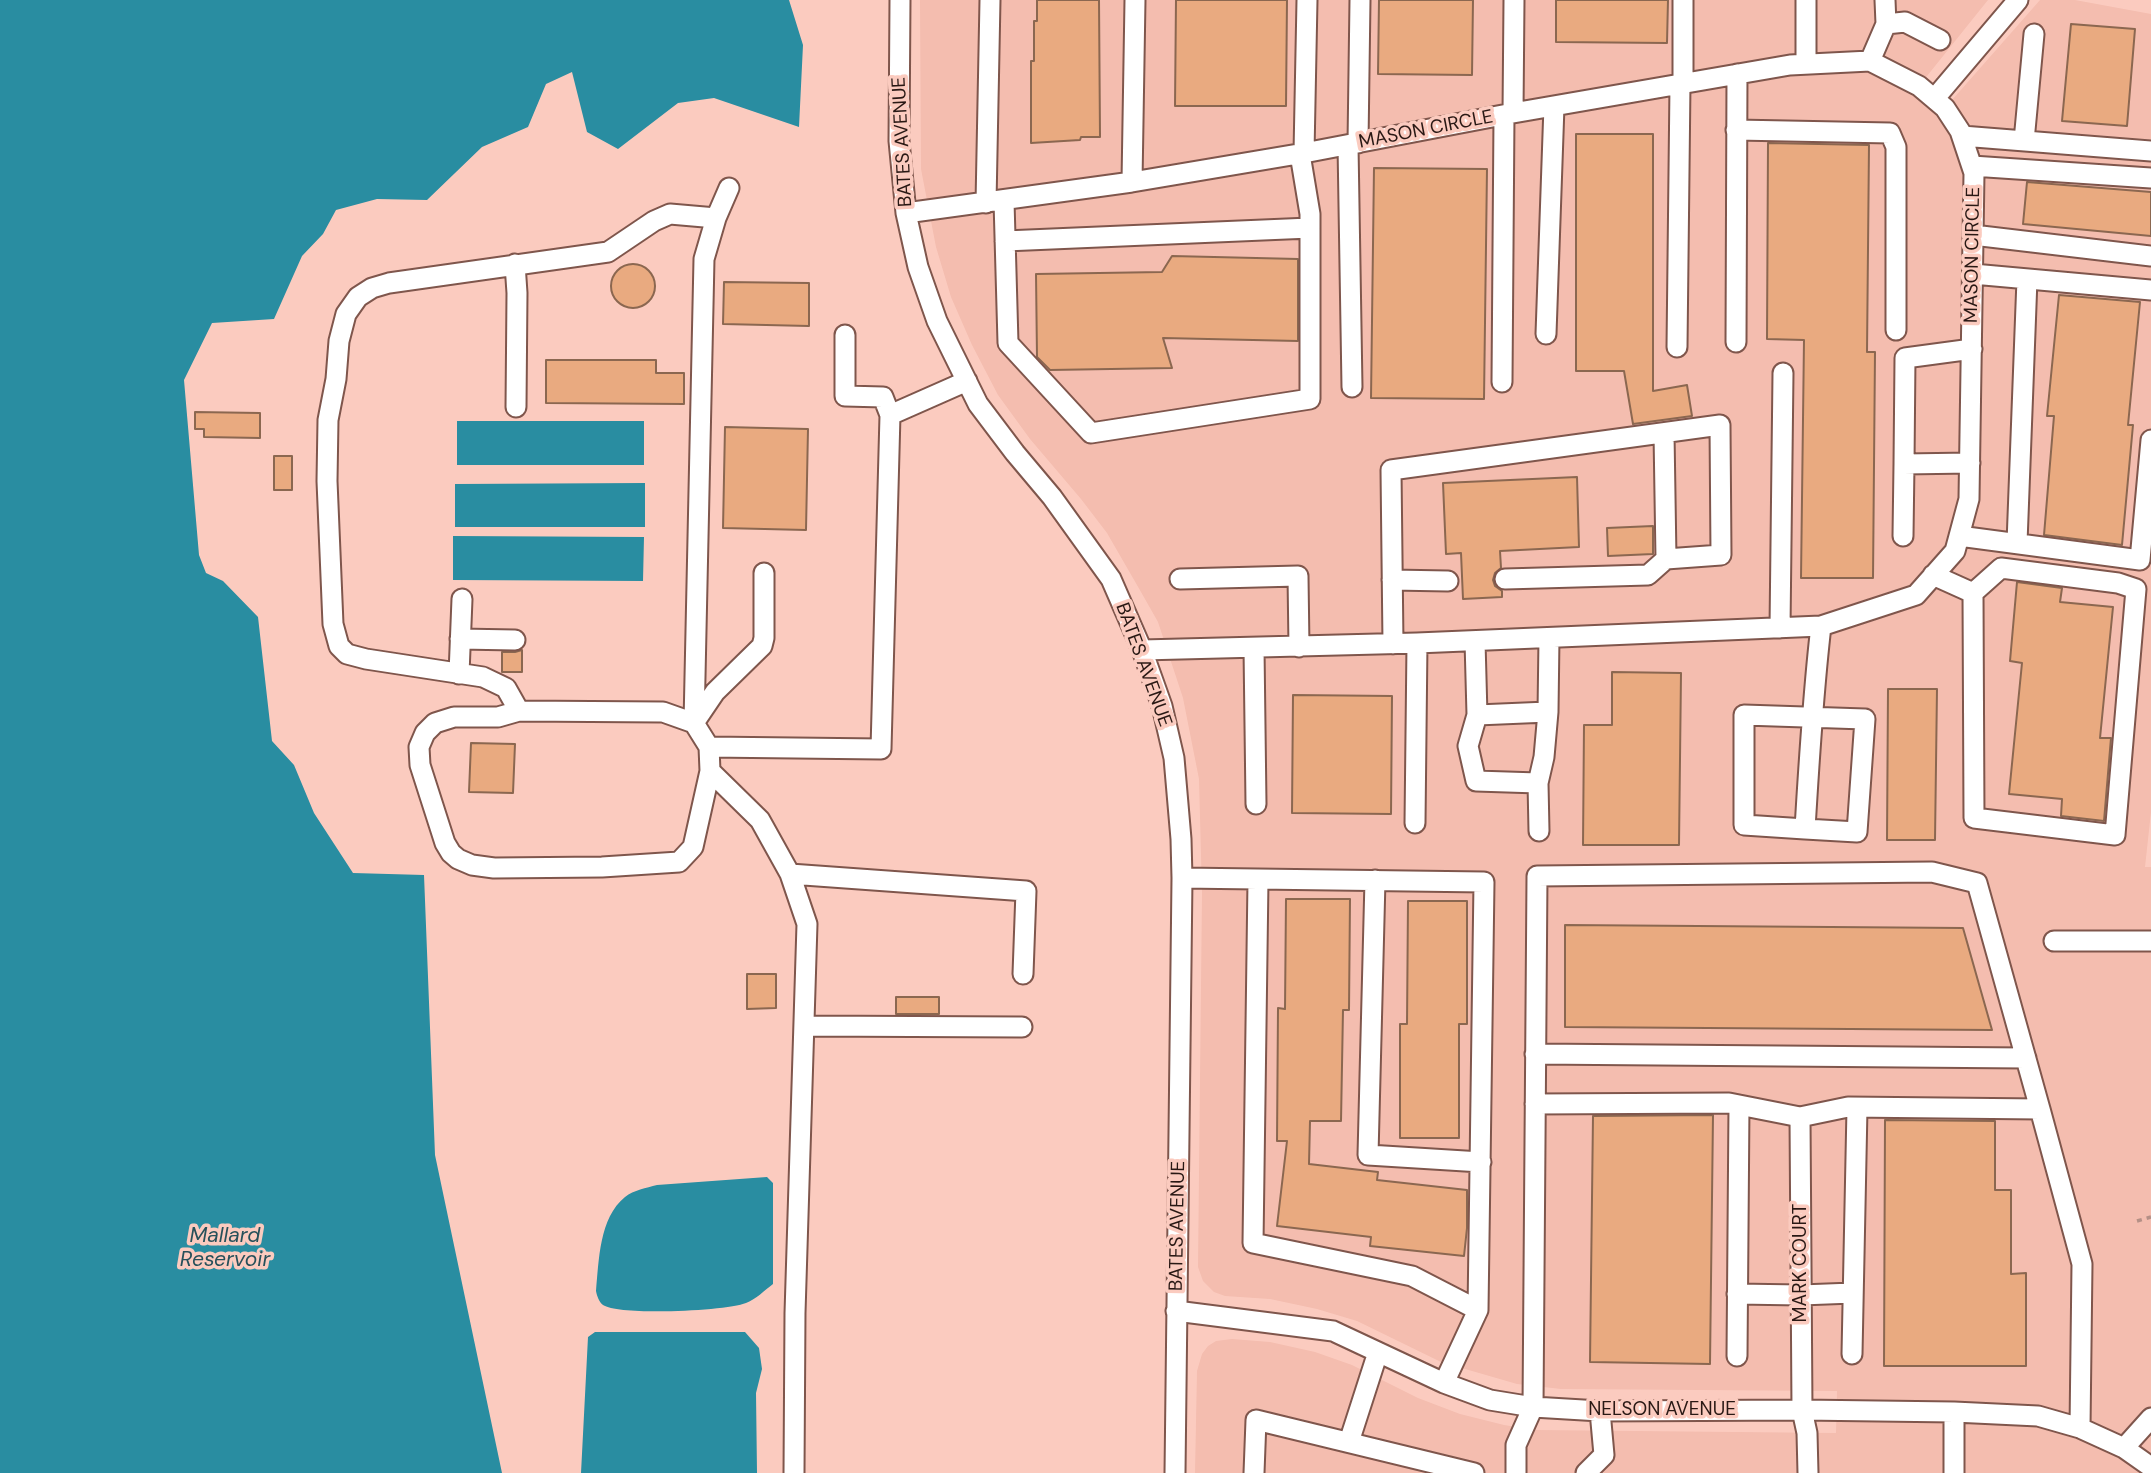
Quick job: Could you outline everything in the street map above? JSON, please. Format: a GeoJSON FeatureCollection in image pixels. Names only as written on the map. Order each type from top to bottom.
{"type":"FeatureCollection","features":[{"type":"Feature","properties":{"kind":"street","name":"BATES AVENUE"},"geometry":{"type":"LineString","coordinates":[[900,0],[899,141],[906,213],[919,267],[937,321],[978,404],[1083,538],[1111,579],[1163,706],[1174,758],[1182,878],[1175,1473]]}},
{"type":"Feature","properties":{"kind":"street"},"geometry":{"type":"LineString","coordinates":[[989,0],[995,202],[1005,241],[1008,344],[1091,433],[1310,399],[1310,214],[1302,154],[1307,0]]}},
{"type":"Feature","properties":{"kind":"street"},"geometry":{"type":"LineString","coordinates":[[1132,182],[1135,0]]}},
{"type":"Feature","properties":{"kind":"street"},"geometry":{"type":"LineString","coordinates":[[1352,387],[1353,144],[1360,0]]}},
{"type":"Feature","properties":{"kind":"street"},"geometry":{"type":"LineString","coordinates":[[1502,382],[1514,0]]}},
{"type":"Feature","properties":{"kind":"street"},"geometry":{"type":"LineString","coordinates":[[1677,347],[1683,0]]}},
{"type":"Feature","properties":{"kind":"street"},"geometry":{"type":"LineString","coordinates":[[1806,0],[1806,64]]}},
{"type":"Feature","properties":{"kind":"street"},"geometry":{"type":"LineString","coordinates":[[1870,61],[1886,24],[1885,0]]}},
{"type":"Feature","properties":{"kind":"street"},"geometry":{"type":"LineString","coordinates":[[1935,98],[2018,0]]}},
{"type":"Feature","properties":{"kind":"street"},"geometry":{"type":"LineString","coordinates":[[1886,24],[1905,22],[1940,40]]}},
{"type":"Feature","properties":{"kind":"street"},"geometry":{"type":"LineString","coordinates":[[2024,141],[2034,34]]}},
{"type":"Feature","properties":{"kind":"street","name":"MASON CIRCLE"},"geometry":{"type":"LineString","coordinates":[[906,213],[1132,182],[1302,154],[1509,114],[1790,65],[1870,61],[1919,86],[1935,98],[1945,108],[1962,136],[1974,173],[1969,499],[1955,551],[1916,595],[1821,626],[1393,644],[1142,650]]}},
{"type":"Feature","properties":{"kind":"street"},"geometry":{"type":"LineString","coordinates":[[1736,342],[1737,74]]}},
{"type":"Feature","properties":{"kind":"street"},"geometry":{"type":"LineString","coordinates":[[1546,334],[1554,106]]}},
{"type":"Feature","properties":{"kind":"street"},"geometry":{"type":"LineString","coordinates":[[1736,131],[1890,133],[1896,147],[1896,330]]}},
{"type":"Feature","properties":{"kind":"street"},"geometry":{"type":"LineString","coordinates":[[1962,136],[2151,151]]}},
{"type":"Feature","properties":{"kind":"street"},"geometry":{"type":"LineString","coordinates":[[1972,166],[2151,178]]}},
{"type":"Feature","properties":{"kind":"street"},"geometry":{"type":"LineString","coordinates":[[694,723],[663,712],[519,711],[498,717],[454,717],[435,723],[425,733],[419,747],[420,765],[445,843],[451,853],[472,865],[494,868],[602,867],[680,862],[693,847],[710,771],[709,747],[694,723],[704,259],[716,218],[729,188]]}},
{"type":"Feature","properties":{"kind":"street"},"geometry":{"type":"LineString","coordinates":[[519,711],[506,688],[483,677],[355,657],[339,646],[333,624],[327,481],[328,420],[336,379],[339,341],[346,314],[358,297],[372,288],[389,283],[607,252],[653,221],[670,214],[716,218]]}},
{"type":"Feature","properties":{"kind":"street"},"geometry":{"type":"LineString","coordinates":[[1005,241],[1310,228]]}},
{"type":"Feature","properties":{"kind":"street"},"geometry":{"type":"LineString","coordinates":[[1973,235],[2151,256]]}},
{"type":"Feature","properties":{"kind":"street"},"geometry":{"type":"LineString","coordinates":[[515,264],[516,407]]}},
{"type":"Feature","properties":{"kind":"street"},"geometry":{"type":"LineString","coordinates":[[1973,274],[2151,290]]}},
{"type":"Feature","properties":{"kind":"street"},"geometry":{"type":"LineString","coordinates":[[2017,543],[2027,279]]}},
{"type":"Feature","properties":{"kind":"street"},"geometry":{"type":"LineString","coordinates":[[709,747],[881,749],[890,415],[883,397],[845,396],[845,335]]}},
{"type":"Feature","properties":{"kind":"street"},"geometry":{"type":"LineString","coordinates":[[1903,536],[1905,358],[1972,349]]}},
{"type":"Feature","properties":{"kind":"street"},"geometry":{"type":"LineString","coordinates":[[1780,628],[1783,373]]}},
{"type":"Feature","properties":{"kind":"street"},"geometry":{"type":"LineString","coordinates":[[890,415],[967,381]]}},
{"type":"Feature","properties":{"kind":"street"},"geometry":{"type":"LineString","coordinates":[[1393,644],[1391,470],[1720,425],[1721,555],[1666,559],[1648,575],[1505,579]]}},
{"type":"Feature","properties":{"kind":"street"},"geometry":{"type":"LineString","coordinates":[[1664,433],[1666,559]]}},
{"type":"Feature","properties":{"kind":"street"},"geometry":{"type":"LineString","coordinates":[[1959,536],[2140,560],[2151,440]]}},
{"type":"Feature","properties":{"kind":"street"},"geometry":{"type":"LineString","coordinates":[[1905,464],[1970,463]]}},
{"type":"Feature","properties":{"kind":"street"},"geometry":{"type":"LineString","coordinates":[[2001,568],[2118,583],[2136,589],[2115,835],[1974,818],[1973,593],[2001,568]]}},
{"type":"Feature","properties":{"kind":"street"},"geometry":{"type":"LineString","coordinates":[[694,723],[715,692],[761,646],[764,638],[764,573]]}},
{"type":"Feature","properties":{"kind":"street"},"geometry":{"type":"LineString","coordinates":[[1933,575],[1973,593]]}},
{"type":"Feature","properties":{"kind":"street"},"geometry":{"type":"LineString","coordinates":[[1180,579],[1298,576],[1298,647]]}},
{"type":"Feature","properties":{"kind":"street"},"geometry":{"type":"LineString","coordinates":[[1392,580],[1448,580]]}},
{"type":"Feature","properties":{"kind":"street"},"geometry":{"type":"LineString","coordinates":[[459,674],[461,599]]}},
{"type":"Feature","properties":{"kind":"street"},"geometry":{"type":"LineString","coordinates":[[1805,829],[1821,626]]}},
{"type":"Feature","properties":{"kind":"street"},"geometry":{"type":"LineString","coordinates":[[1539,831],[1538,783],[1544,757],[1548,712],[1549,638]]}},
{"type":"Feature","properties":{"kind":"street"},"geometry":{"type":"LineString","coordinates":[[460,639],[515,640]]}},
{"type":"Feature","properties":{"kind":"street"},"geometry":{"type":"LineString","coordinates":[[1475,641],[1478,715],[1468,746],[1476,781],[1538,783]]}},
{"type":"Feature","properties":{"kind":"street"},"geometry":{"type":"LineString","coordinates":[[1415,823],[1417,643]]}},
{"type":"Feature","properties":{"kind":"street"},"geometry":{"type":"LineString","coordinates":[[1254,648],[1256,804]]}},
{"type":"Feature","properties":{"kind":"street"},"geometry":{"type":"LineString","coordinates":[[1478,715],[1548,712]]}},
{"type":"Feature","properties":{"kind":"street"},"geometry":{"type":"LineString","coordinates":[[1744,715],[1812,718],[1865,719],[1857,832],[1744,825],[1744,715]]}},
{"type":"Feature","properties":{"kind":"street"},"geometry":{"type":"LineString","coordinates":[[710,771],[760,820],[790,874],[807,924],[795,1313],[794,1473]]}},
{"type":"Feature","properties":{"kind":"street"},"geometry":{"type":"LineString","coordinates":[[1516,1473],[1516,1445],[1533,1407],[1537,876],[1932,872],[1976,883],[2082,1264],[2080,1428]]}},
{"type":"Feature","properties":{"kind":"street"},"geometry":{"type":"LineString","coordinates":[[790,874],[1026,891],[1023,974]]}},
{"type":"Feature","properties":{"kind":"street"},"geometry":{"type":"LineString","coordinates":[[1182,878],[1485,882],[1479,1310],[1444,1383]]}},
{"type":"Feature","properties":{"kind":"street"},"geometry":{"type":"LineString","coordinates":[[1258,880],[1253,1243],[1412,1276],[1479,1310]]}},
{"type":"Feature","properties":{"kind":"street"},"geometry":{"type":"LineString","coordinates":[[1375,880],[1368,1156],[1480,1162]]}},
{"type":"Feature","properties":{"kind":"street"},"geometry":{"type":"LineString","coordinates":[[2054,941],[2151,941]]}},
{"type":"Feature","properties":{"kind":"street"},"geometry":{"type":"LineString","coordinates":[[804,1026],[1022,1027]]}},
{"type":"Feature","properties":{"kind":"street"},"geometry":{"type":"LineString","coordinates":[[1535,1054],[2026,1058]]}},
{"type":"Feature","properties":{"kind":"street"},"geometry":{"type":"LineString","coordinates":[[1535,1104],[1729,1103],[1800,1117],[1848,1107],[2040,1109]]}},
{"type":"Feature","properties":{"kind":"street"},"geometry":{"type":"LineString","coordinates":[[1737,1356],[1739,1105]]}},
{"type":"Feature","properties":{"kind":"street"},"geometry":{"type":"LineString","coordinates":[[1852,1354],[1857,1108]]}},
{"type":"Feature","properties":{"kind":"street","name":"MARK COURT"},"geometry":{"type":"LineString","coordinates":[[1800,1117],[1802,1410],[1807,1433],[1808,1473]]}},
{"type":"Feature","properties":{"kind":"street"},"geometry":{"type":"LineString","coordinates":[[1737,1294],[1853,1293]]}},
{"type":"Feature","properties":{"kind":"street","name":"NELSON AVENUE"},"geometry":{"type":"LineString","coordinates":[[1177,1311],[1333,1331],[1444,1383],[1490,1399],[1533,1407],[1600,1411],[1802,1410],[2039,1416],[2080,1428],[2124,1448],[2151,1467]]}},
{"type":"Feature","properties":{"kind":"street"},"geometry":{"type":"LineString","coordinates":[[1349,1443],[1378,1352]]}},
{"type":"Feature","properties":{"kind":"street"},"geometry":{"type":"LineString","coordinates":[[1586,1473],[1604,1455],[1600,1411]]}},
{"type":"Feature","properties":{"kind":"street"},"geometry":{"type":"LineString","coordinates":[[1954,1412],[1954,1473]]}},
{"type":"Feature","properties":{"kind":"street"},"geometry":{"type":"LineString","coordinates":[[2124,1448],[2151,1418]]}},
{"type":"Feature","properties":{"kind":"street"},"geometry":{"type":"LineString","coordinates":[[1254,1473],[1256,1420],[1474,1473]]}},
{"type":"Feature","properties":{"kind":"path"},"geometry":{"type":"LineString","coordinates":[[2137,1221],[2151,1217]]}},
{"type":"Feature","properties":{"kind":"shaded area"},"geometry":{"type":"Polygon","coordinates":[[[920,0],[1988,0],[1919,86],[1945,108],[2040,0],[2075,0],[2151,14],[2151,812],[2145,867],[2151,867],[2151,1473],[1195,1473],[1197,1371],[1202,1354],[1216,1341],[1232,1339],[1270,1342],[1315,1352],[1352,1365],[1418,1398],[1460,1414],[1535,1430],[1836,1433],[1837,1391],[1561,1389],[1517,1384],[1441,1362],[1357,1321],[1270,1299],[1225,1296],[1214,1292],[1203,1281],[1198,1267],[1202,893],[1199,779],[1183,698],[1158,622],[1107,533],[1030,439],[998,395],[951,297],[936,247],[921,169],[920,0]]]}},
{"type":"Feature","properties":{"kind":"water","name":"Mallard Reservoir"},"geometry":{"type":"Polygon","coordinates":[[[0,0],[789,0],[803,45],[799,127],[714,98],[678,103],[618,149],[587,132],[572,72],[546,84],[528,127],[482,147],[427,200],[377,199],[336,210],[323,234],[302,256],[274,319],[212,323],[184,380],[199,555],[206,573],[223,581],[258,617],[272,741],[294,765],[314,813],[353,873],[424,875],[435,1155],[502,1473],[0,1473],[0,0]]]}},
{"type":"Feature","properties":{"kind":"water"},"geometry":{"type":"Polygon","coordinates":[[[457,421],[644,421],[644,465],[457,465],[457,421]]]}},
{"type":"Feature","properties":{"kind":"water"},"geometry":{"type":"Polygon","coordinates":[[[645,483],[645,527],[455,527],[455,484],[645,483]]]}},
{"type":"Feature","properties":{"kind":"water"},"geometry":{"type":"Polygon","coordinates":[[[453,536],[644,537],[643,581],[453,580],[453,536]]]}},
{"type":"Feature","properties":{"kind":"water"},"geometry":{"type":"Polygon","coordinates":[[[767,1177],[773,1183],[773,1284],[756,1297],[735,1306],[674,1311],[613,1308],[600,1302],[596,1291],[605,1228],[616,1206],[625,1197],[657,1185],[767,1177]]]}},
{"type":"Feature","properties":{"kind":"water"},"geometry":{"type":"Polygon","coordinates":[[[595,1332],[745,1332],[759,1348],[762,1369],[756,1393],[757,1473],[581,1473],[588,1337],[595,1332]]]}},
{"type":"Feature","properties":{"kind":"building"},"geometry":{"type":"Polygon","coordinates":[[[1037,0],[1099,0],[1100,137],[1031,143],[1031,61],[1034,61],[1037,0]]]}},
{"type":"Feature","properties":{"kind":"building"},"geometry":{"type":"Polygon","coordinates":[[[1176,0],[1287,0],[1286,106],[1175,106],[1176,0]]]}},
{"type":"Feature","properties":{"kind":"building"},"geometry":{"type":"Polygon","coordinates":[[[1379,0],[1473,0],[1472,75],[1378,74],[1379,0]]]}},
{"type":"Feature","properties":{"kind":"building"},"geometry":{"type":"Polygon","coordinates":[[[1556,0],[1668,0],[1667,43],[1556,42],[1556,0]]]}},
{"type":"Feature","properties":{"kind":"building"},"geometry":{"type":"Polygon","coordinates":[[[2071,24],[2135,29],[2127,126],[2062,121],[2071,24]]]}},
{"type":"Feature","properties":{"kind":"building"},"geometry":{"type":"Polygon","coordinates":[[[1576,134],[1653,134],[1653,391],[1687,385],[1692,416],[1633,424],[1624,371],[1576,371],[1576,134]]]}},
{"type":"Feature","properties":{"kind":"building"},"geometry":{"type":"Polygon","coordinates":[[[1768,143],[1869,145],[1867,352],[1875,352],[1873,578],[1801,578],[1804,340],[1767,339],[1768,143]]]}},
{"type":"Feature","properties":{"kind":"building"},"geometry":{"type":"Polygon","coordinates":[[[1374,168],[1487,169],[1484,399],[1371,398],[1374,168]]]}},
{"type":"Feature","properties":{"kind":"building"},"geometry":{"type":"Polygon","coordinates":[[[2027,182],[2151,192],[2151,236],[2023,224],[2027,182]]]}},
{"type":"Feature","properties":{"kind":"building"},"geometry":{"type":"Polygon","coordinates":[[[1172,256],[1298,259],[1298,341],[1163,338],[1172,368],[1050,370],[1037,357],[1036,274],[1162,272],[1172,256]]]}},
{"type":"Feature","properties":{"kind":"building"},"geometry":{"type":"Polygon","coordinates":[[[633,264],[648,271],[655,286],[648,301],[633,308],[618,301],[611,286],[618,271],[633,264]]]}},
{"type":"Feature","properties":{"kind":"building"},"geometry":{"type":"Polygon","coordinates":[[[724,282],[809,283],[809,326],[723,324],[724,282]]]}},
{"type":"Feature","properties":{"kind":"building"},"geometry":{"type":"Polygon","coordinates":[[[2059,295],[2140,302],[2128,425],[2133,425],[2122,545],[2044,535],[2054,416],[2047,416],[2059,295]]]}},
{"type":"Feature","properties":{"kind":"building"},"geometry":{"type":"Polygon","coordinates":[[[546,360],[656,360],[656,373],[684,373],[684,404],[546,403],[546,360]]]}},
{"type":"Feature","properties":{"kind":"building"},"geometry":{"type":"Polygon","coordinates":[[[195,412],[260,413],[260,438],[204,437],[204,429],[195,429],[195,412]]]}},
{"type":"Feature","properties":{"kind":"building"},"geometry":{"type":"Polygon","coordinates":[[[725,427],[808,429],[806,530],[723,528],[725,427]]]}},
{"type":"Feature","properties":{"kind":"building"},"geometry":{"type":"Polygon","coordinates":[[[274,456],[292,456],[292,490],[274,490],[274,456]]]}},
{"type":"Feature","properties":{"kind":"building"},"geometry":{"type":"Polygon","coordinates":[[[1577,477],[1579,547],[1500,551],[1501,568],[1495,573],[1493,580],[1495,586],[1502,591],[1502,597],[1463,599],[1461,553],[1446,554],[1443,483],[1577,477]]]}},
{"type":"Feature","properties":{"kind":"building"},"geometry":{"type":"Polygon","coordinates":[[[1653,526],[1653,554],[1608,556],[1607,528],[1653,526]]]}},
{"type":"Feature","properties":{"kind":"building"},"geometry":{"type":"Polygon","coordinates":[[[2017,582],[2062,588],[2060,602],[2113,607],[2100,738],[2111,738],[2104,821],[2061,816],[2062,799],[2009,794],[2022,663],[2010,661],[2017,582]]]}},
{"type":"Feature","properties":{"kind":"building"},"geometry":{"type":"Polygon","coordinates":[[[522,650],[522,672],[502,672],[502,652],[522,650]]]}},
{"type":"Feature","properties":{"kind":"building"},"geometry":{"type":"Polygon","coordinates":[[[1612,672],[1681,673],[1679,845],[1583,845],[1584,725],[1612,725],[1612,672]]]}},
{"type":"Feature","properties":{"kind":"building"},"geometry":{"type":"Polygon","coordinates":[[[1888,689],[1937,689],[1935,840],[1887,840],[1888,689]]]}},
{"type":"Feature","properties":{"kind":"building"},"geometry":{"type":"Polygon","coordinates":[[[1293,695],[1392,696],[1391,814],[1292,813],[1293,695]]]}},
{"type":"Feature","properties":{"kind":"building"},"geometry":{"type":"Polygon","coordinates":[[[471,743],[515,744],[513,793],[469,792],[471,743]]]}},
{"type":"Feature","properties":{"kind":"building"},"geometry":{"type":"Polygon","coordinates":[[[1286,899],[1350,899],[1349,1010],[1343,1010],[1341,1121],[1310,1121],[1309,1164],[1378,1172],[1377,1180],[1467,1190],[1464,1256],[1370,1246],[1371,1237],[1277,1226],[1287,1141],[1277,1141],[1278,1008],[1285,1009],[1286,899]]]}},
{"type":"Feature","properties":{"kind":"building"},"geometry":{"type":"Polygon","coordinates":[[[1408,901],[1467,901],[1467,1024],[1459,1024],[1459,1138],[1400,1138],[1400,1024],[1407,1024],[1408,901]]]}},
{"type":"Feature","properties":{"kind":"building"},"geometry":{"type":"Polygon","coordinates":[[[1565,925],[1963,928],[1992,1030],[1565,1027],[1565,925]]]}},
{"type":"Feature","properties":{"kind":"building"},"geometry":{"type":"Polygon","coordinates":[[[747,974],[776,974],[776,1008],[747,1009],[747,974]]]}},
{"type":"Feature","properties":{"kind":"building"},"geometry":{"type":"Polygon","coordinates":[[[896,997],[939,997],[939,1014],[896,1014],[896,997]]]}},
{"type":"Feature","properties":{"kind":"building"},"geometry":{"type":"Polygon","coordinates":[[[1713,1115],[1710,1364],[1590,1362],[1593,1116],[1713,1115]]]}},
{"type":"Feature","properties":{"kind":"building"},"geometry":{"type":"Polygon","coordinates":[[[1885,1120],[1995,1121],[1995,1190],[2011,1190],[2011,1274],[2026,1273],[2026,1366],[1884,1366],[1885,1120]]]}}]}
